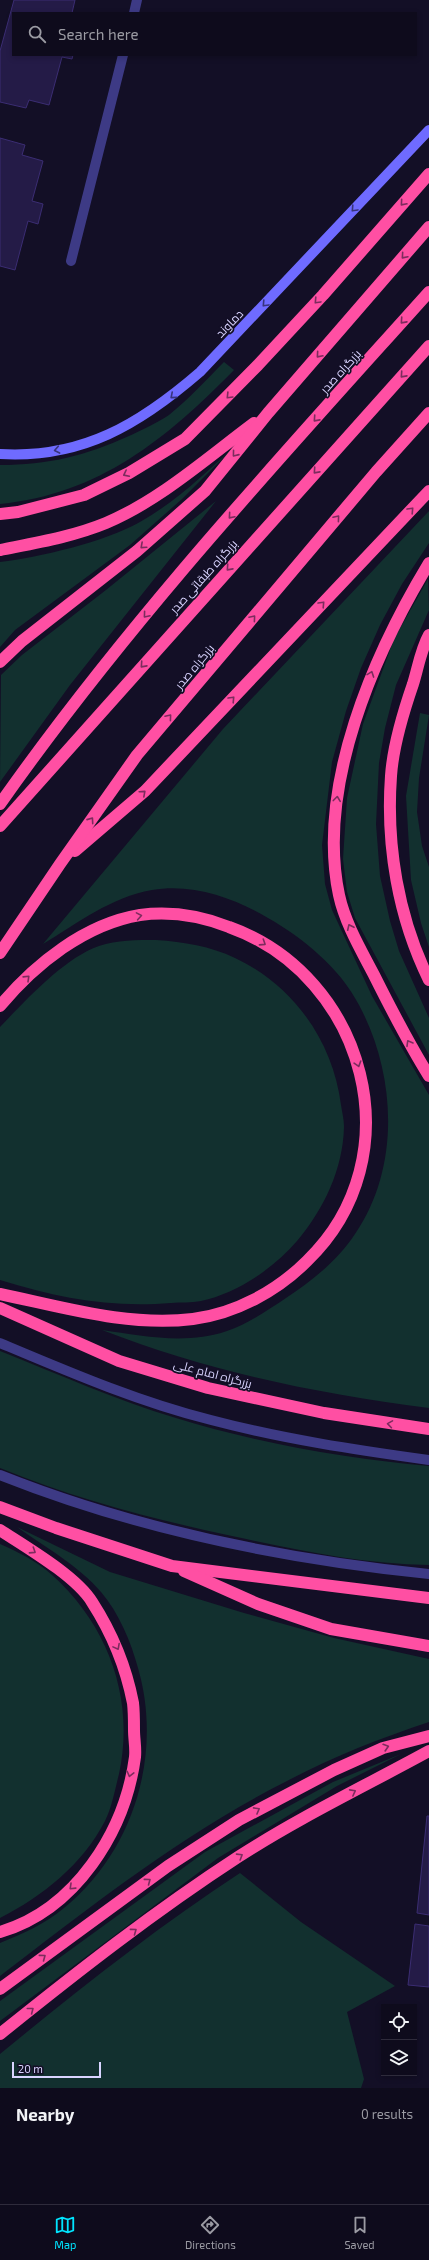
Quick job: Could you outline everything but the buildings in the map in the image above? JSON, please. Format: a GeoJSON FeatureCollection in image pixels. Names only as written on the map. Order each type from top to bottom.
{"type":"FeatureCollection","features":[{"type":"Feature","properties":{"kind":"highway"},"geometry":{"type":"LineString","coordinates":[[0,514],[18,512],[84,495],[130,473],[185,439],[258,365],[323,295],[429,174]]}},
{"type":"Feature","properties":{"kind":"highway"},"geometry":{"type":"LineString","coordinates":[[0,662],[22,641],[137,551],[205,491],[268,413],[429,227]]}},
{"type":"Feature","properties":{"kind":"highway","name":"بزرگراه صدر"},"geometry":{"type":"LineString","coordinates":[[0,804],[104,664],[267,474],[429,292]]}},
{"type":"Feature","properties":{"kind":"highway","name":"بزرگراه طبقاتی صدر"},"geometry":{"type":"LineString","coordinates":[[0,826],[429,346]]}},
{"type":"Feature","properties":{"kind":"highway"},"geometry":{"type":"LineString","coordinates":[[0,550],[49,541],[106,523],[158,494],[268,413]]}},
{"type":"Feature","properties":{"kind":"highway","name":"بزرگراه صدر"},"geometry":{"type":"LineString","coordinates":[[0,954],[60,864],[137,756],[376,472],[429,413]]}},
{"type":"Feature","properties":{"kind":"highway"},"geometry":{"type":"LineString","coordinates":[[60,864],[145,791],[429,491]]}},
{"type":"Feature","properties":{"kind":"highway"},"geometry":{"type":"LineString","coordinates":[[429,563],[397,618],[374,668],[362,701],[338,792],[334,848],[335,871],[339,896],[347,921],[406,1038],[429,1076]]}},
{"type":"Feature","properties":{"kind":"highway"},"geometry":{"type":"LineString","coordinates":[[429,635],[404,712],[391,775],[391,815],[392,850],[406,925],[429,980]]}},
{"type":"Feature","properties":{"kind":"highway"},"geometry":{"type":"LineString","coordinates":[[0,1006],[48,957],[91,932],[116,921],[141,915],[179,914],[206,918],[251,934],[290,960],[319,989],[351,1041],[360,1071],[367,1109],[365,1150],[355,1184],[342,1216],[320,1248],[290,1278],[243,1305],[218,1314],[194,1319],[140,1320],[78,1311],[0,1294]]}},
{"type":"Feature","properties":{"kind":"highway","name":"بزرگراه امام علی"},"geometry":{"type":"LineString","coordinates":[[0,1308],[119,1361],[208,1388],[324,1414],[429,1429]]}},
{"type":"Feature","properties":{"kind":"highway"},"geometry":{"type":"LineString","coordinates":[[0,1507],[56,1528],[172,1566],[258,1604],[331,1629],[429,1646]]}},
{"type":"Feature","properties":{"kind":"highway"},"geometry":{"type":"LineString","coordinates":[[0,1530],[46,1560],[92,1601],[122,1656],[133,1704],[135,1757],[121,1811],[99,1857],[76,1884],[56,1902],[30,1920],[0,1932]]}},
{"type":"Feature","properties":{"kind":"highway"},"geometry":{"type":"LineString","coordinates":[[172,1566],[429,1598]]}},
{"type":"Feature","properties":{"kind":"highway"},"geometry":{"type":"LineString","coordinates":[[0,1989],[168,1866],[239,1820],[334,1770],[382,1748],[429,1736]]}},
{"type":"Feature","properties":{"kind":"highway"},"geometry":{"type":"LineString","coordinates":[[0,2034],[80,1971],[239,1857],[308,1815],[429,1751]]}},
{"type":"Feature","properties":{"kind":"main road","name":"دماوند"},"geometry":{"type":"LineString","coordinates":[[0,454],[41,453],[94,440],[128,426],[167,400],[200,372],[429,130]]}},
{"type":"Feature","properties":{"kind":"street"},"geometry":{"type":"LineString","coordinates":[[134,12],[137,0]]}},
{"type":"Feature","properties":{"kind":"street"},"geometry":{"type":"LineString","coordinates":[[71,261],[123,56]]}},
{"type":"Feature","properties":{"kind":"street"},"geometry":{"type":"LineString","coordinates":[[0,1343],[143,1399],[210,1420],[311,1442],[429,1460]]}},
{"type":"Feature","properties":{"kind":"street"},"geometry":{"type":"LineString","coordinates":[[0,1475],[117,1516],[182,1534],[293,1556],[359,1567],[429,1574]]}},
{"type":"Feature","properties":{"kind":"green space"},"geometry":{"type":"Polygon","coordinates":[[[224,362],[234,370],[183,419],[129,459],[100,475],[69,489],[36,498],[0,504],[0,465],[18,465],[66,458],[97,449],[129,436],[169,415],[224,362]]]}},
{"type":"Feature","properties":{"kind":"green space"},"geometry":{"type":"Polygon","coordinates":[[[239,442],[182,499],[130,545],[15,630],[0,647],[0,562],[72,548],[109,536],[140,522],[167,505],[204,475],[239,442]]]}},
{"type":"Feature","properties":{"kind":"green space"},"geometry":{"type":"Polygon","coordinates":[[[216,501],[70,685],[0,782],[1,675],[22,655],[106,590],[216,501]]]}},
{"type":"Feature","properties":{"kind":"green space"},"geometry":{"type":"Polygon","coordinates":[[[429,511],[429,543],[402,584],[380,625],[361,668],[346,711],[332,762],[322,845],[325,884],[332,910],[372,996],[429,1095],[429,1408],[303,1388],[263,1379],[183,1358],[102,1330],[149,1337],[196,1338],[235,1328],[265,1312],[315,1277],[341,1253],[355,1234],[370,1208],[380,1180],[386,1150],[388,1120],[386,1090],[380,1060],[371,1032],[359,1005],[342,979],[320,955],[294,935],[268,918],[241,904],[213,894],[183,889],[167,888],[152,890],[123,898],[95,912],[43,944],[223,729],[429,511]]]}},
{"type":"Feature","properties":{"kind":"green space"},"geometry":{"type":"Polygon","coordinates":[[[428,579],[429,610],[396,685],[385,728],[379,763],[376,824],[380,876],[390,921],[399,951],[429,1018],[429,1055],[355,918],[347,892],[343,859],[347,798],[363,724],[394,639],[428,579]]]}},
{"type":"Feature","properties":{"kind":"green space"},"geometry":{"type":"Polygon","coordinates":[[[420,713],[429,715],[419,778],[417,812],[422,846],[429,867],[429,947],[421,923],[411,880],[406,796],[420,713]]]}},
{"type":"Feature","properties":{"kind":"green space"},"geometry":{"type":"Polygon","coordinates":[[[156,940],[197,945],[216,950],[235,958],[256,969],[275,983],[307,1018],[319,1037],[337,1081],[343,1118],[343,1143],[336,1173],[330,1188],[316,1216],[307,1229],[277,1261],[241,1286],[201,1301],[149,1304],[105,1303],[64,1297],[0,1280],[0,1027],[46,981],[72,960],[86,952],[99,946],[120,941],[156,940]]]}},
{"type":"Feature","properties":{"kind":"green space"},"geometry":{"type":"Polygon","coordinates":[[[0,1351],[131,1403],[206,1427],[269,1442],[334,1454],[429,1466],[429,1565],[354,1559],[281,1546],[202,1529],[86,1499],[0,1468],[0,1351]]]}},
{"type":"Feature","properties":{"kind":"green space"},"geometry":{"type":"Polygon","coordinates":[[[17,1527],[110,1572],[244,1613],[334,1638],[429,1659],[429,1722],[375,1741],[339,1756],[304,1772],[249,1801],[175,1847],[139,1872],[0,1976],[0,1943],[33,1928],[57,1914],[88,1885],[109,1859],[125,1830],[137,1799],[144,1767],[147,1734],[145,1701],[138,1668],[132,1648],[119,1618],[101,1592],[83,1574],[17,1527]]]}},
{"type":"Feature","properties":{"kind":"green space"},"geometry":{"type":"Polygon","coordinates":[[[0,1544],[40,1565],[72,1595],[89,1617],[113,1666],[120,1692],[123,1719],[123,1746],[119,1774],[110,1810],[96,1837],[85,1852],[60,1878],[31,1900],[0,1918],[0,1544]]]}},
{"type":"Feature","properties":{"kind":"green space"},"geometry":{"type":"Polygon","coordinates":[[[401,1754],[337,1786],[218,1858],[0,2021],[0,2001],[205,1852],[333,1782],[401,1754]]]}},
{"type":"Feature","properties":{"kind":"green space"},"geometry":{"type":"Polygon","coordinates":[[[240,1873],[301,1922],[395,1986],[347,2012],[364,2079],[361,2088],[0,2088],[0,2054],[118,1960],[178,1915],[240,1873]]]}}]}
